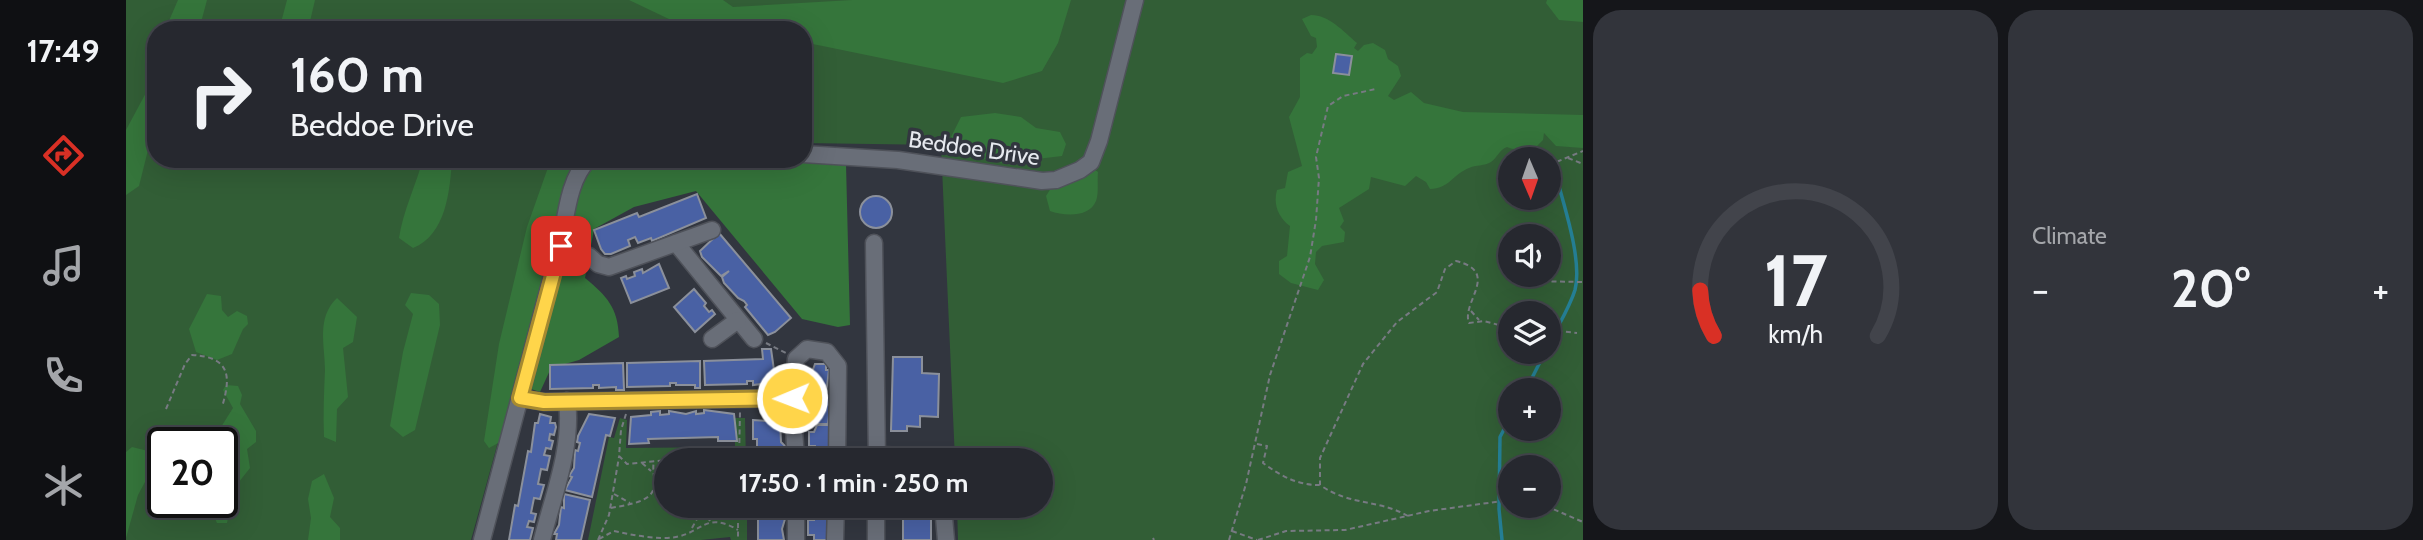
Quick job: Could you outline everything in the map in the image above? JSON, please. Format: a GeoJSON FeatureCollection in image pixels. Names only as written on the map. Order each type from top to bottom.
{"type":"FeatureCollection","features":[{"type":"Feature","properties":{"kind":"street","name":"Beddoe Drive"},"geometry":{"type":"LineString","coordinates":[[812,155],[898,160],[1042,181],[1068,176],[1091,162],[1095,152],[1135,0]]}},
{"type":"Feature","properties":{"kind":"street"},"geometry":{"type":"LineString","coordinates":[[482,540],[561,246],[569,201],[581,168]]}},
{"type":"Feature","properties":{"kind":"street"},"geometry":{"type":"LineString","coordinates":[[561,246],[609,267],[712,230]]}},
{"type":"Feature","properties":{"kind":"street"},"geometry":{"type":"LineString","coordinates":[[676,243],[754,339]]}},
{"type":"Feature","properties":{"kind":"street"},"geometry":{"type":"LineString","coordinates":[[874,243],[877,448]]}},
{"type":"Feature","properties":{"kind":"street"},"geometry":{"type":"LineString","coordinates":[[712,339],[738,320]]}},
{"type":"Feature","properties":{"kind":"street"},"geometry":{"type":"LineString","coordinates":[[795,448],[792,398],[796,359],[807,349],[827,352],[838,366],[837,448]]}},
{"type":"Feature","properties":{"kind":"street"},"geometry":{"type":"LineString","coordinates":[[520,398],[544,402],[792,398]]}},
{"type":"Feature","properties":{"kind":"street"},"geometry":{"type":"LineString","coordinates":[[542,540],[567,439],[567,401]]}},
{"type":"Feature","properties":{"kind":"street"},"geometry":{"type":"LineString","coordinates":[[796,518],[796,540]]}},
{"type":"Feature","properties":{"kind":"street"},"geometry":{"type":"LineString","coordinates":[[835,540],[836,518]]}},
{"type":"Feature","properties":{"kind":"street"},"geometry":{"type":"LineString","coordinates":[[876,518],[876,540]]}},
{"type":"Feature","properties":{"kind":"street"},"geometry":{"type":"LineString","coordinates":[[944,518],[946,540]]}},
{"type":"Feature","properties":{"kind":"path"},"geometry":{"type":"LineString","coordinates":[[1229,540],[1256,443],[1270,375],[1310,257],[1318,199],[1316,157],[1328,106],[1343,96],[1376,89]]}},
{"type":"Feature","properties":{"kind":"path"},"geometry":{"type":"LineString","coordinates":[[1561,160],[1583,150]]}},
{"type":"Feature","properties":{"kind":"path"},"geometry":{"type":"LineString","coordinates":[[1567,157],[1583,164]]}},
{"type":"Feature","properties":{"kind":"path"},"geometry":{"type":"LineString","coordinates":[[1320,485],[1320,458],[1363,364],[1397,322],[1437,292],[1445,269],[1456,261],[1464,263],[1477,276],[1478,285],[1466,317],[1469,323],[1479,321],[1498,325]]}},
{"type":"Feature","properties":{"kind":"path"},"geometry":{"type":"LineString","coordinates":[[1561,281],[1583,282]]}},
{"type":"Feature","properties":{"kind":"path"},"geometry":{"type":"LineString","coordinates":[[1470,309],[1479,321]]}},
{"type":"Feature","properties":{"kind":"path"},"geometry":{"type":"LineString","coordinates":[[1561,331],[1577,333]]}},
{"type":"Feature","properties":{"kind":"path"},"geometry":{"type":"LineString","coordinates":[[754,339],[796,359]]}},
{"type":"Feature","properties":{"kind":"path"},"geometry":{"type":"LineString","coordinates":[[166,409],[185,364],[192,355],[221,365],[228,373],[230,382],[222,407]]}},
{"type":"Feature","properties":{"kind":"path"},"geometry":{"type":"LineString","coordinates":[[739,448],[740,399]]}},
{"type":"Feature","properties":{"kind":"path"},"geometry":{"type":"LineString","coordinates":[[598,539],[610,509],[621,430],[631,400]]}},
{"type":"Feature","properties":{"kind":"path"},"geometry":{"type":"LineString","coordinates":[[1256,443],[1267,446],[1263,463],[1275,472],[1306,485],[1320,485],[1346,500],[1386,506],[1408,516]]}},
{"type":"Feature","properties":{"kind":"path"},"geometry":{"type":"LineString","coordinates":[[619,456],[627,464]]}},
{"type":"Feature","properties":{"kind":"path"},"geometry":{"type":"LineString","coordinates":[[610,509],[644,500],[652,494],[655,486],[652,471],[654,461],[627,464],[617,470]]}},
{"type":"Feature","properties":{"kind":"path"},"geometry":{"type":"LineString","coordinates":[[641,463],[652,471]]}},
{"type":"Feature","properties":{"kind":"path"},"geometry":{"type":"LineString","coordinates":[[613,494],[630,503]]}},
{"type":"Feature","properties":{"kind":"path"},"geometry":{"type":"LineString","coordinates":[[1232,531],[1258,540],[1286,531],[1345,530],[1498,500]]}},
{"type":"Feature","properties":{"kind":"path"},"geometry":{"type":"LineString","coordinates":[[1561,512],[1583,522]]}},
{"type":"Feature","properties":{"kind":"path"},"geometry":{"type":"LineString","coordinates":[[691,529],[697,518]]}},
{"type":"Feature","properties":{"kind":"path"},"geometry":{"type":"LineString","coordinates":[[707,518],[710,522]]}},
{"type":"Feature","properties":{"kind":"path"},"geometry":{"type":"LineString","coordinates":[[729,524],[738,519],[738,540]]}},
{"type":"Feature","properties":{"kind":"path"},"geometry":{"type":"LineString","coordinates":[[605,525],[614,531],[629,534],[676,537],[710,522],[729,524],[738,530]]}},
{"type":"Feature","properties":{"kind":"path"},"geometry":{"type":"LineString","coordinates":[[598,539],[614,531]]}},
{"type":"Feature","properties":{"kind":"green space"},"geometry":{"type":"Polygon","coordinates":[[[126,0],[1583,0],[1583,540],[958,540],[957,518],[1053,518],[1053,448],[954,448],[941,145],[812,143],[812,21],[147,21],[147,168],[574,168],[471,540],[126,540],[126,0]]]}},
{"type":"Feature","properties":{"kind":"green space"},"geometry":{"type":"Polygon","coordinates":[[[178,0],[207,0],[201,21],[169,21],[178,0]]]}},
{"type":"Feature","properties":{"kind":"green space"},"geometry":{"type":"Polygon","coordinates":[[[287,0],[315,0],[310,21],[281,21],[287,0]]]}},
{"type":"Feature","properties":{"kind":"green space"},"geometry":{"type":"Polygon","coordinates":[[[629,0],[723,0],[733,7],[852,0],[1071,0],[1058,43],[1042,71],[1003,83],[812,44],[812,21],[673,21],[629,0]]]}},
{"type":"Feature","properties":{"kind":"green space"},"geometry":{"type":"Polygon","coordinates":[[[1547,0],[1583,0],[1583,22],[1559,20],[1546,3],[1547,0]]]}},
{"type":"Feature","properties":{"kind":"green space"},"geometry":{"type":"Polygon","coordinates":[[[1311,15],[1318,16],[1336,24],[1357,43],[1354,48],[1358,51],[1364,45],[1373,43],[1385,50],[1388,59],[1398,66],[1401,76],[1388,96],[1394,100],[1411,92],[1424,103],[1463,112],[1583,115],[1583,148],[1556,146],[1544,133],[1543,140],[1536,147],[1498,147],[1498,154],[1491,162],[1471,167],[1442,187],[1430,189],[1426,182],[1416,176],[1405,186],[1371,177],[1369,189],[1339,208],[1344,221],[1340,227],[1345,232],[1344,242],[1322,246],[1316,252],[1315,264],[1324,280],[1318,290],[1291,283],[1279,274],[1279,261],[1287,256],[1290,226],[1277,210],[1276,195],[1277,190],[1285,188],[1288,172],[1302,166],[1289,117],[1300,97],[1300,58],[1307,53],[1312,54],[1317,47],[1316,38],[1311,36],[1302,19],[1311,15]]]}},
{"type":"Feature","properties":{"kind":"green space"},"geometry":{"type":"Polygon","coordinates":[[[147,91],[147,154],[139,186],[126,195],[126,130],[147,91]]]}},
{"type":"Feature","properties":{"kind":"green space"},"geometry":{"type":"Polygon","coordinates":[[[995,113],[1021,117],[1036,128],[1060,132],[1066,144],[1062,156],[1003,163],[972,156],[951,137],[961,117],[995,113]]]}},
{"type":"Feature","properties":{"kind":"green space"},"geometry":{"type":"Polygon","coordinates":[[[812,161],[846,164],[850,325],[838,327],[802,319],[696,191],[634,207],[594,229],[585,278],[610,303],[619,337],[579,360],[551,368],[540,392],[519,385],[502,441],[489,448],[484,441],[499,344],[527,227],[548,168],[812,168],[812,161]]]}},
{"type":"Feature","properties":{"kind":"green space"},"geometry":{"type":"Polygon","coordinates":[[[420,168],[451,168],[444,211],[433,233],[413,248],[399,238],[420,168]]]}},
{"type":"Feature","properties":{"kind":"green space"},"geometry":{"type":"Polygon","coordinates":[[[1095,170],[1098,172],[1098,191],[1093,207],[1076,214],[1050,211],[1046,196],[1053,185],[1095,170]]]}},
{"type":"Feature","properties":{"kind":"green space"},"geometry":{"type":"Polygon","coordinates":[[[411,293],[429,295],[439,304],[440,325],[415,430],[403,437],[390,426],[403,352],[413,314],[405,305],[411,293]]]}},
{"type":"Feature","properties":{"kind":"green space"},"geometry":{"type":"Polygon","coordinates":[[[207,294],[221,296],[222,310],[228,317],[237,311],[247,316],[248,324],[232,354],[217,360],[196,352],[189,329],[207,294]]]}},
{"type":"Feature","properties":{"kind":"green space"},"geometry":{"type":"Polygon","coordinates":[[[337,298],[357,317],[353,342],[343,348],[348,397],[337,409],[336,442],[324,437],[323,332],[326,314],[337,298]]]}},
{"type":"Feature","properties":{"kind":"green space"},"geometry":{"type":"Polygon","coordinates":[[[226,385],[238,386],[242,395],[240,404],[256,431],[256,442],[247,449],[250,468],[238,483],[238,427],[221,427],[233,408],[223,390],[226,385]]]}},
{"type":"Feature","properties":{"kind":"green space"},"geometry":{"type":"Polygon","coordinates":[[[620,418],[627,420],[626,448],[735,447],[735,418],[745,418],[746,448],[654,448],[654,518],[747,518],[747,540],[731,540],[730,537],[701,540],[588,540],[609,437],[614,438],[620,418]]]}},
{"type":"Feature","properties":{"kind":"green space"},"geometry":{"type":"Polygon","coordinates":[[[132,447],[147,451],[147,478],[138,495],[126,538],[126,452],[132,447]]]}},
{"type":"Feature","properties":{"kind":"green space"},"geometry":{"type":"Polygon","coordinates":[[[324,474],[334,498],[330,517],[340,528],[340,540],[308,540],[311,518],[308,499],[312,481],[324,474]]]}},
{"type":"Feature","properties":{"kind":"green space"},"geometry":{"type":"Polygon","coordinates":[[[215,518],[228,518],[227,523],[217,523],[215,518]]]}},
{"type":"Feature","properties":{"kind":"building"},"geometry":{"type":"Polygon","coordinates":[[[1336,54],[1352,56],[1349,75],[1333,73],[1336,54]]]}},
{"type":"Feature","properties":{"kind":"building"},"geometry":{"type":"Polygon","coordinates":[[[697,194],[706,218],[652,241],[651,238],[638,243],[635,237],[628,240],[630,246],[611,254],[605,254],[601,249],[594,230],[637,213],[639,217],[697,194]]]}},
{"type":"Feature","properties":{"kind":"building"},"geometry":{"type":"Polygon","coordinates":[[[876,196],[887,201],[892,212],[887,223],[876,228],[865,223],[860,212],[865,201],[876,196]]]}},
{"type":"Feature","properties":{"kind":"building"},"geometry":{"type":"Polygon","coordinates":[[[719,233],[791,318],[775,332],[768,335],[745,307],[747,305],[744,301],[724,283],[722,277],[729,271],[721,276],[702,257],[700,251],[719,233]]]}},
{"type":"Feature","properties":{"kind":"building"},"geometry":{"type":"Polygon","coordinates":[[[659,264],[669,288],[631,303],[621,278],[626,276],[627,279],[635,276],[634,272],[642,269],[643,273],[659,264]]]}},
{"type":"Feature","properties":{"kind":"building"},"geometry":{"type":"Polygon","coordinates":[[[694,289],[706,303],[704,306],[709,312],[712,310],[715,314],[695,332],[674,307],[694,289]]]}},
{"type":"Feature","properties":{"kind":"building"},"geometry":{"type":"Polygon","coordinates":[[[762,349],[771,349],[776,370],[776,376],[769,376],[769,383],[753,385],[753,381],[747,381],[747,384],[705,385],[704,361],[763,359],[762,349]]]}},
{"type":"Feature","properties":{"kind":"building"},"geometry":{"type":"Polygon","coordinates":[[[893,357],[922,357],[922,373],[939,374],[938,417],[920,416],[920,427],[907,426],[907,431],[891,431],[893,357]]]}},
{"type":"Feature","properties":{"kind":"building"},"geometry":{"type":"Polygon","coordinates":[[[700,361],[700,388],[676,383],[670,383],[670,386],[627,387],[627,363],[700,361]]]}},
{"type":"Feature","properties":{"kind":"building"},"geometry":{"type":"Polygon","coordinates":[[[623,363],[624,390],[616,390],[616,387],[599,388],[599,385],[593,385],[593,388],[550,389],[550,365],[623,363]]]}},
{"type":"Feature","properties":{"kind":"building"},"geometry":{"type":"Polygon","coordinates":[[[815,364],[826,364],[826,370],[829,370],[826,394],[831,399],[828,424],[814,424],[814,417],[808,417],[809,402],[815,402],[815,391],[812,391],[812,387],[807,387],[807,372],[812,372],[815,364]]]}},
{"type":"Feature","properties":{"kind":"building"},"geometry":{"type":"Polygon","coordinates":[[[704,410],[734,414],[737,441],[718,441],[718,437],[648,439],[649,443],[629,444],[631,417],[660,411],[660,415],[669,414],[669,411],[686,414],[696,411],[696,414],[704,413],[704,410]]]}},
{"type":"Feature","properties":{"kind":"building"},"geometry":{"type":"Polygon","coordinates":[[[540,414],[551,417],[550,423],[555,423],[556,427],[554,435],[550,434],[549,440],[553,441],[551,449],[546,448],[544,455],[550,456],[547,470],[541,469],[538,484],[544,485],[540,499],[534,498],[531,513],[536,514],[534,522],[529,521],[527,527],[533,528],[530,540],[509,540],[528,451],[531,452],[535,423],[538,423],[540,414]]]}},
{"type":"Feature","properties":{"kind":"building"},"geometry":{"type":"Polygon","coordinates":[[[589,414],[615,418],[610,436],[606,435],[592,497],[565,490],[572,477],[569,476],[574,468],[575,450],[578,451],[580,443],[577,442],[578,436],[589,414]]]}},
{"type":"Feature","properties":{"kind":"building"},"geometry":{"type":"Polygon","coordinates":[[[753,420],[780,422],[781,442],[785,446],[757,448],[757,439],[753,439],[753,420]]]}},
{"type":"Feature","properties":{"kind":"building"},"geometry":{"type":"Polygon","coordinates":[[[817,425],[828,425],[831,429],[830,448],[809,446],[809,432],[814,432],[817,425]]]}},
{"type":"Feature","properties":{"kind":"building"},"geometry":{"type":"Polygon","coordinates":[[[564,494],[590,500],[581,540],[556,540],[557,534],[554,534],[559,525],[561,507],[564,508],[564,494]]]}},
{"type":"Feature","properties":{"kind":"building"},"geometry":{"type":"Polygon","coordinates":[[[758,518],[785,519],[782,529],[784,540],[758,540],[758,518]]]}},
{"type":"Feature","properties":{"kind":"building"},"geometry":{"type":"Polygon","coordinates":[[[828,518],[828,540],[814,540],[814,535],[808,535],[808,520],[828,518]]]}},
{"type":"Feature","properties":{"kind":"building"},"geometry":{"type":"Polygon","coordinates":[[[903,518],[931,518],[931,540],[903,540],[903,518]]]}},
{"type":"Feature","properties":{"kind":"waterway"},"geometry":{"type":"LineString","coordinates":[[1561,195],[1574,246],[1577,277],[1575,290],[1561,321]]}},
{"type":"Feature","properties":{"kind":"waterway"},"geometry":{"type":"LineString","coordinates":[[1532,378],[1539,364]]}},
{"type":"Feature","properties":{"kind":"waterway"},"geometry":{"type":"LineString","coordinates":[[1500,441],[1499,509],[1502,540]]}},
{"type":"Feature","properties":{"kind":"route"},"geometry":{"type":"LineString","coordinates":[[561,246],[520,398],[544,402],[792,398]]}}]}
